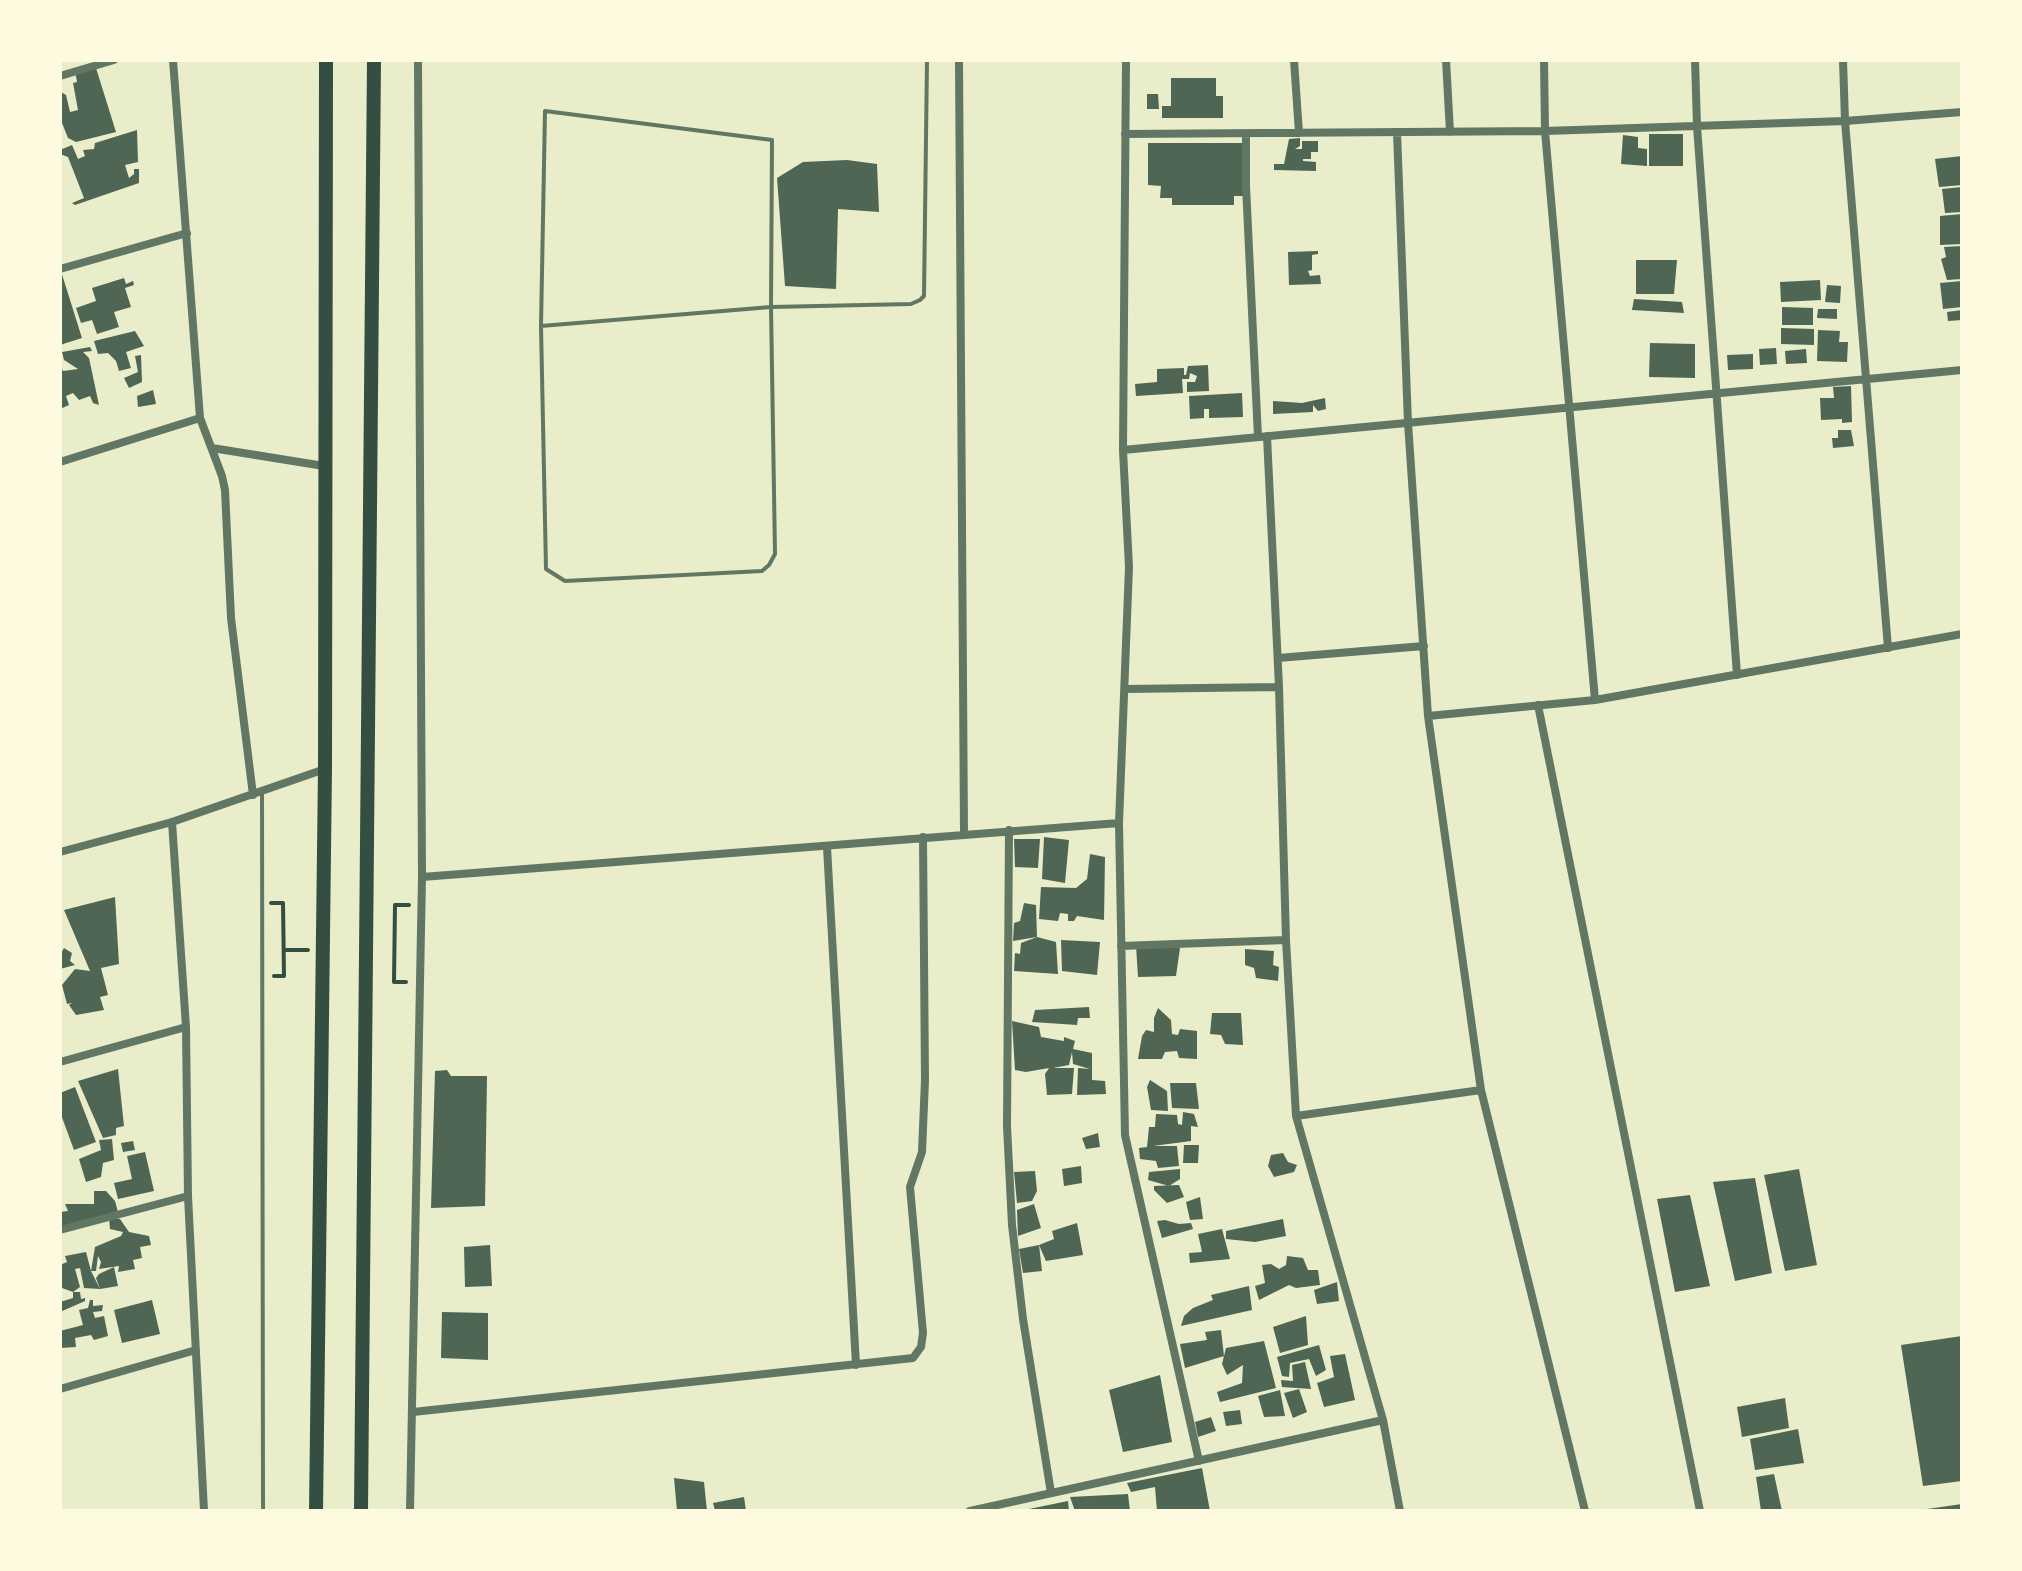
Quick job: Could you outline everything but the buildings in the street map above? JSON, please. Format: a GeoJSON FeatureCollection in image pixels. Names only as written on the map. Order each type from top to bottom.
{"type":"FeatureCollection","features":[{"type":"Feature","properties":{"kind":"highway"},"geometry":{"type":"LineString","coordinates":[[316,1511],[325,769],[326,60]]}},
{"type":"Feature","properties":{"kind":"highway"},"geometry":{"type":"LineString","coordinates":[[361,1511],[374,60]]}},
{"type":"Feature","properties":{"kind":"street"},"geometry":{"type":"LineString","coordinates":[[60,76],[114,60]]}},
{"type":"Feature","properties":{"kind":"street"},"geometry":{"type":"LineString","coordinates":[[173,60],[200,418],[225,490],[231,618],[257,794]]}},
{"type":"Feature","properties":{"kind":"street"},"geometry":{"type":"LineString","coordinates":[[410,1511],[422,904],[418,60]]}},
{"type":"Feature","properties":{"kind":"street"},"geometry":{"type":"LineString","coordinates":[[959,60],[964,833]]}},
{"type":"Feature","properties":{"kind":"street"},"geometry":{"type":"LineString","coordinates":[[1126,60],[1123,450],[1129,567],[1119,823],[1125,1135],[1199,1461]]}},
{"type":"Feature","properties":{"kind":"street"},"geometry":{"type":"LineString","coordinates":[[1294,60],[1299,133]]}},
{"type":"Feature","properties":{"kind":"street"},"geometry":{"type":"LineString","coordinates":[[1446,60],[1450,132]]}},
{"type":"Feature","properties":{"kind":"street"},"geometry":{"type":"LineString","coordinates":[[1544,60],[1545,131],[1595,700]]}},
{"type":"Feature","properties":{"kind":"street"},"geometry":{"type":"LineString","coordinates":[[1695,60],[1697,126],[1737,675]]}},
{"type":"Feature","properties":{"kind":"street"},"geometry":{"type":"LineString","coordinates":[[1843,60],[1845,121],[1888,648]]}},
{"type":"Feature","properties":{"kind":"street"},"geometry":{"type":"LineString","coordinates":[[1125,134],[1545,131],[1845,121],[1962,112]]}},
{"type":"Feature","properties":{"kind":"street"},"geometry":{"type":"LineString","coordinates":[[1397,132],[1408,423],[1428,716],[1481,1090],[1585,1511]]}},
{"type":"Feature","properties":{"kind":"street"},"geometry":{"type":"LineString","coordinates":[[1246,134],[1246,186],[1278,658],[1286,940],[1296,1116],[1383,1420],[1400,1511]]}},
{"type":"Feature","properties":{"kind":"street"},"geometry":{"type":"LineString","coordinates":[[60,269],[187,233]]}},
{"type":"Feature","properties":{"kind":"street"},"geometry":{"type":"LineString","coordinates":[[1123,450],[1962,370]]}},
{"type":"Feature","properties":{"kind":"street"},"geometry":{"type":"LineString","coordinates":[[60,462],[200,418]]}},
{"type":"Feature","properties":{"kind":"street"},"geometry":{"type":"LineString","coordinates":[[212,448],[324,466]]}},
{"type":"Feature","properties":{"kind":"street"},"geometry":{"type":"LineString","coordinates":[[1428,716],[1595,700],[1962,634]]}},
{"type":"Feature","properties":{"kind":"street"},"geometry":{"type":"LineString","coordinates":[[1278,658],[1424,646]]}},
{"type":"Feature","properties":{"kind":"street"},"geometry":{"type":"LineString","coordinates":[[1125,689],[1279,687]]}},
{"type":"Feature","properties":{"kind":"street"},"geometry":{"type":"LineString","coordinates":[[1538,705],[1700,1511]]}},
{"type":"Feature","properties":{"kind":"street"},"geometry":{"type":"LineString","coordinates":[[60,852],[172,822],[325,769]]}},
{"type":"Feature","properties":{"kind":"street"},"geometry":{"type":"LineString","coordinates":[[172,822],[186,1027],[188,1196],[204,1511]]}},
{"type":"Feature","properties":{"kind":"street"},"geometry":{"type":"LineString","coordinates":[[422,877],[1119,823]]}},
{"type":"Feature","properties":{"kind":"street"},"geometry":{"type":"LineString","coordinates":[[1009,830],[1007,1126],[1012,1225],[1023,1319],[1051,1493]]}},
{"type":"Feature","properties":{"kind":"street"},"geometry":{"type":"LineString","coordinates":[[413,1412],[913,1358],[921,1347],[923,1333],[910,1187],[922,1152],[925,1080],[923,837]]}},
{"type":"Feature","properties":{"kind":"street"},"geometry":{"type":"LineString","coordinates":[[827,847],[856,1365]]}},
{"type":"Feature","properties":{"kind":"street"},"geometry":{"type":"LineString","coordinates":[[1121,946],[1286,940]]}},
{"type":"Feature","properties":{"kind":"street"},"geometry":{"type":"LineString","coordinates":[[60,1062],[186,1027]]}},
{"type":"Feature","properties":{"kind":"street"},"geometry":{"type":"LineString","coordinates":[[1296,1116],[1481,1090]]}},
{"type":"Feature","properties":{"kind":"street"},"geometry":{"type":"LineString","coordinates":[[60,1230],[188,1196]]}},
{"type":"Feature","properties":{"kind":"street"},"geometry":{"type":"LineString","coordinates":[[60,1389],[196,1350]]}},
{"type":"Feature","properties":{"kind":"street"},"geometry":{"type":"LineString","coordinates":[[970,1511],[1383,1420]]}},
{"type":"Feature","properties":{"kind":"lane"},"geometry":{"type":"LineString","coordinates":[[541,326],[771,307],[911,304],[924,296],[927,60]]}},
{"type":"Feature","properties":{"kind":"lane"},"geometry":{"type":"LineString","coordinates":[[545,111],[772,140],[771,307],[775,554],[769,565],[762,571],[565,581],[546,569],[541,326],[545,111]]}},
{"type":"Feature","properties":{"kind":"lane"},"geometry":{"type":"LineString","coordinates":[[257,794],[263,903],[263,1511]]}},
{"type":"Feature","properties":{"kind":"path"},"geometry":{"type":"LineString","coordinates":[[263,903],[283,903],[284,976],[263,976]]}},
{"type":"Feature","properties":{"kind":"path"},"geometry":{"type":"LineString","coordinates":[[420,983],[394,982],[394,934],[395,905],[422,904]]}}]}
